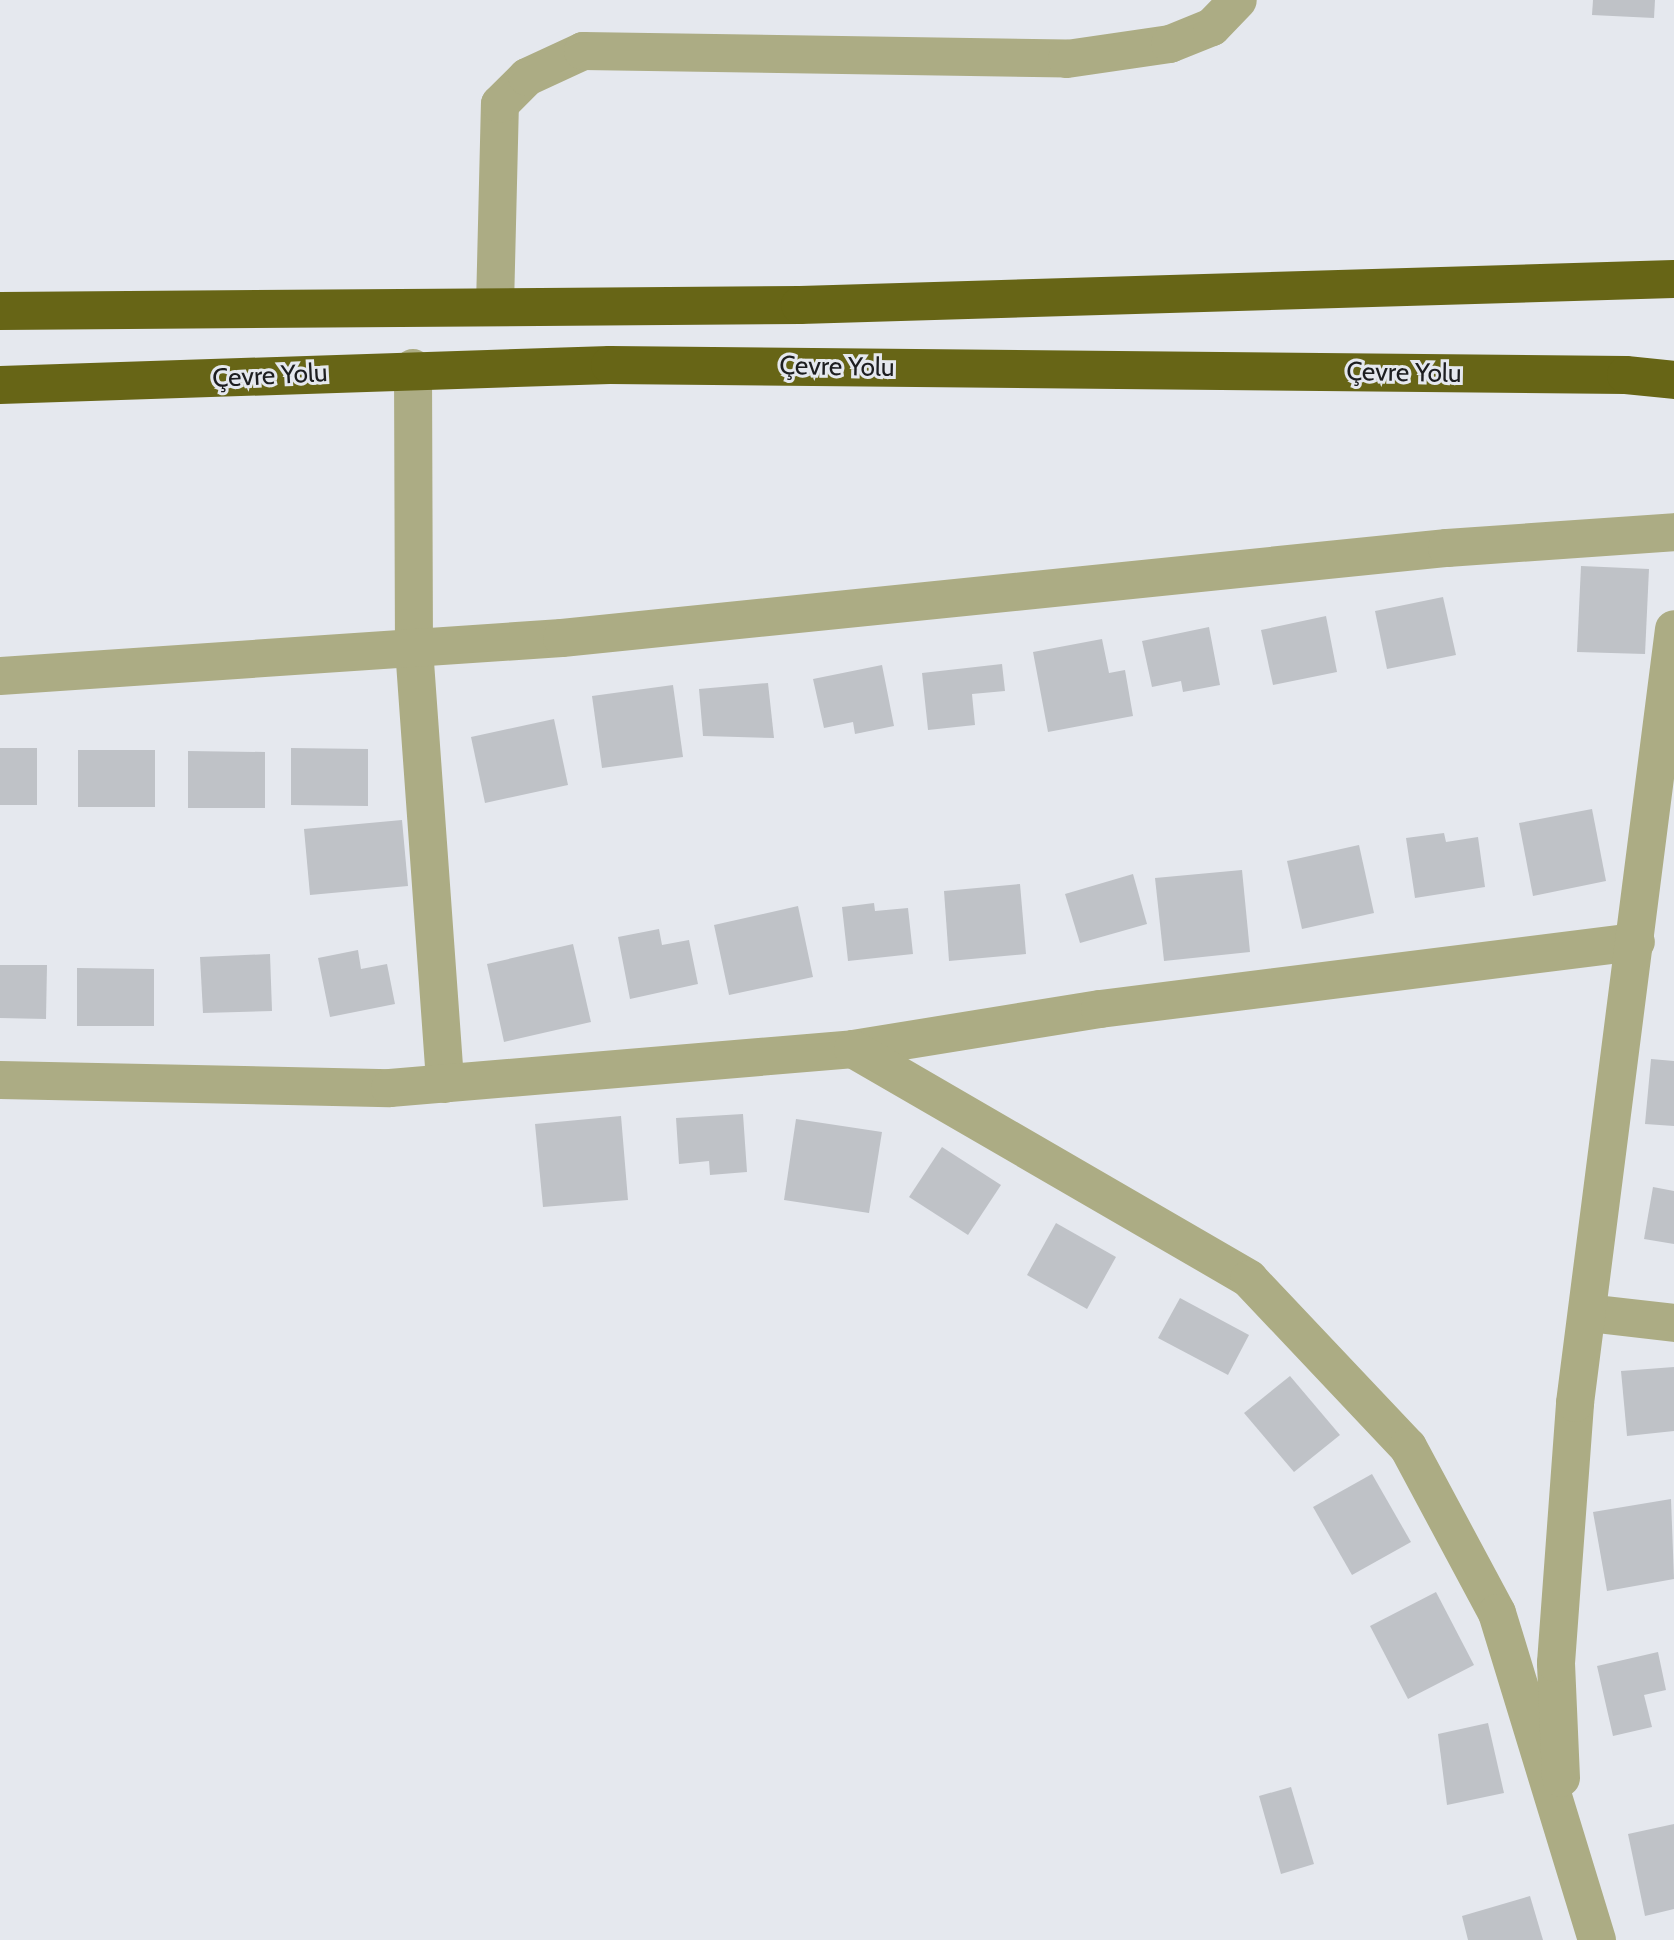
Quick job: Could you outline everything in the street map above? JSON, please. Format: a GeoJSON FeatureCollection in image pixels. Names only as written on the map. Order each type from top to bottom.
{"type":"FeatureCollection","features":[{"type":"Feature","properties":{"kind":"highway"},"geometry":{"type":"LineString","coordinates":[[0,311],[800,305],[1674,279]]}},
{"type":"Feature","properties":{"kind":"highway","name":"Çevre Yolu"},"geometry":{"type":"LineString","coordinates":[[0,385],[413,368],[722,366],[1674,380]]}},
{"type":"Feature","properties":{"kind":"street"},"geometry":{"type":"LineString","coordinates":[[495,306],[500,104],[527,77],[583,51],[1067,59],[1170,44],[1212,27],[1238,0]]}},
{"type":"Feature","properties":{"kind":"street"},"geometry":{"type":"LineString","coordinates":[[413,368],[414,648],[446,1084]]}},
{"type":"Feature","properties":{"kind":"street"},"geometry":{"type":"LineString","coordinates":[[0,676],[414,648],[1447,548],[1674,532]]}},
{"type":"Feature","properties":{"kind":"street"},"geometry":{"type":"LineString","coordinates":[[1557,1808],[1564,1751],[1556,1663],[1588,1313],[1674,629]]}},
{"type":"Feature","properties":{"kind":"street"},"geometry":{"type":"LineString","coordinates":[[0,1080],[390,1088],[446,1084],[853,1049],[1100,1009],[1636,942]]}},
{"type":"Feature","properties":{"kind":"street"},"geometry":{"type":"LineString","coordinates":[[853,1049],[1249,1279],[1408,1447],[1497,1613],[1597,1940]]}},
{"type":"Feature","properties":{"kind":"street"},"geometry":{"type":"LineString","coordinates":[[1588,1313],[1674,1323]]}},
{"type":"Feature","properties":{"kind":"building"},"geometry":{"type":"Polygon","coordinates":[[[1593,0],[1655,0],[1654,18],[1592,15],[1593,0]]]}},
{"type":"Feature","properties":{"kind":"building"},"geometry":{"type":"Polygon","coordinates":[[[1581,566],[1649,569],[1645,654],[1577,652],[1581,566]]]}},
{"type":"Feature","properties":{"kind":"building"},"geometry":{"type":"Polygon","coordinates":[[[1443,597],[1456,655],[1387,669],[1375,611],[1443,597]]]}},
{"type":"Feature","properties":{"kind":"building"},"geometry":{"type":"Polygon","coordinates":[[[1326,616],[1337,672],[1273,685],[1261,630],[1326,616]]]}},
{"type":"Feature","properties":{"kind":"building"},"geometry":{"type":"Polygon","coordinates":[[[1209,627],[1220,685],[1183,692],[1181,681],[1152,687],[1142,641],[1209,627]]]}},
{"type":"Feature","properties":{"kind":"building"},"geometry":{"type":"Polygon","coordinates":[[[1102,639],[1109,673],[1125,670],[1133,716],[1048,732],[1033,652],[1102,639]]]}},
{"type":"Feature","properties":{"kind":"building"},"geometry":{"type":"Polygon","coordinates":[[[1002,664],[1005,691],[972,694],[975,725],[928,730],[922,673],[1002,664]]]}},
{"type":"Feature","properties":{"kind":"building"},"geometry":{"type":"Polygon","coordinates":[[[882,665],[894,726],[855,734],[853,722],[824,728],[813,679],[882,665]]]}},
{"type":"Feature","properties":{"kind":"building"},"geometry":{"type":"Polygon","coordinates":[[[768,683],[774,738],[703,736],[699,689],[768,683]]]}},
{"type":"Feature","properties":{"kind":"building"},"geometry":{"type":"Polygon","coordinates":[[[673,685],[683,757],[602,768],[592,696],[673,685]]]}},
{"type":"Feature","properties":{"kind":"building"},"geometry":{"type":"Polygon","coordinates":[[[554,719],[568,785],[485,803],[471,737],[554,719]]]}},
{"type":"Feature","properties":{"kind":"building"},"geometry":{"type":"Polygon","coordinates":[[[0,748],[37,748],[37,805],[0,805],[0,748]]]}},
{"type":"Feature","properties":{"kind":"building"},"geometry":{"type":"Polygon","coordinates":[[[291,748],[368,749],[368,806],[291,805],[291,748]]]}},
{"type":"Feature","properties":{"kind":"building"},"geometry":{"type":"Polygon","coordinates":[[[78,750],[155,750],[155,807],[78,807],[78,750]]]}},
{"type":"Feature","properties":{"kind":"building"},"geometry":{"type":"Polygon","coordinates":[[[188,751],[265,752],[265,808],[188,808],[188,751]]]}},
{"type":"Feature","properties":{"kind":"building"},"geometry":{"type":"Polygon","coordinates":[[[1592,809],[1606,881],[1533,896],[1519,823],[1592,809]]]}},
{"type":"Feature","properties":{"kind":"building"},"geometry":{"type":"Polygon","coordinates":[[[402,820],[408,886],[310,895],[304,829],[402,820]]]}},
{"type":"Feature","properties":{"kind":"building"},"geometry":{"type":"Polygon","coordinates":[[[1444,833],[1446,842],[1478,837],[1485,887],[1415,898],[1406,838],[1444,833]]]}},
{"type":"Feature","properties":{"kind":"building"},"geometry":{"type":"Polygon","coordinates":[[[1359,845],[1374,913],[1302,929],[1287,861],[1359,845]]]}},
{"type":"Feature","properties":{"kind":"building"},"geometry":{"type":"Polygon","coordinates":[[[1242,870],[1250,952],[1164,961],[1155,878],[1242,870]]]}},
{"type":"Feature","properties":{"kind":"building"},"geometry":{"type":"Polygon","coordinates":[[[1133,874],[1147,924],[1080,943],[1065,894],[1133,874]]]}},
{"type":"Feature","properties":{"kind":"building"},"geometry":{"type":"Polygon","coordinates":[[[1020,884],[1026,954],[949,961],[944,891],[1020,884]]]}},
{"type":"Feature","properties":{"kind":"building"},"geometry":{"type":"Polygon","coordinates":[[[874,903],[875,911],[908,908],[913,954],[848,961],[842,907],[874,903]]]}},
{"type":"Feature","properties":{"kind":"building"},"geometry":{"type":"Polygon","coordinates":[[[798,906],[813,977],[729,995],[714,925],[798,906]]]}},
{"type":"Feature","properties":{"kind":"building"},"geometry":{"type":"Polygon","coordinates":[[[659,929],[662,945],[689,940],[698,984],[630,999],[618,937],[659,929]]]}},
{"type":"Feature","properties":{"kind":"building"},"geometry":{"type":"Polygon","coordinates":[[[573,944],[591,1022],[504,1042],[487,964],[573,944]]]}},
{"type":"Feature","properties":{"kind":"building"},"geometry":{"type":"Polygon","coordinates":[[[358,950],[361,969],[387,964],[395,1004],[330,1017],[318,958],[358,950]]]}},
{"type":"Feature","properties":{"kind":"building"},"geometry":{"type":"Polygon","coordinates":[[[270,954],[272,1011],[203,1013],[200,957],[270,954]]]}},
{"type":"Feature","properties":{"kind":"building"},"geometry":{"type":"Polygon","coordinates":[[[0,965],[47,965],[46,1019],[0,1018],[0,965]]]}},
{"type":"Feature","properties":{"kind":"building"},"geometry":{"type":"Polygon","coordinates":[[[77,968],[154,969],[154,1026],[77,1026],[77,968]]]}},
{"type":"Feature","properties":{"kind":"building"},"geometry":{"type":"Polygon","coordinates":[[[1651,1059],[1674,1061],[1674,1126],[1645,1124],[1651,1059]]]}},
{"type":"Feature","properties":{"kind":"building"},"geometry":{"type":"Polygon","coordinates":[[[743,1114],[747,1172],[710,1175],[709,1161],[679,1164],[676,1118],[743,1114]]]}},
{"type":"Feature","properties":{"kind":"building"},"geometry":{"type":"Polygon","coordinates":[[[621,1116],[628,1200],[543,1207],[535,1124],[621,1116]]]}},
{"type":"Feature","properties":{"kind":"building"},"geometry":{"type":"Polygon","coordinates":[[[796,1119],[882,1132],[869,1213],[784,1200],[796,1119]]]}},
{"type":"Feature","properties":{"kind":"building"},"geometry":{"type":"Polygon","coordinates":[[[942,1147],[1001,1185],[968,1235],[909,1197],[942,1147]]]}},
{"type":"Feature","properties":{"kind":"building"},"geometry":{"type":"Polygon","coordinates":[[[1653,1187],[1674,1191],[1674,1244],[1644,1239],[1653,1187]]]}},
{"type":"Feature","properties":{"kind":"building"},"geometry":{"type":"Polygon","coordinates":[[[1056,1223],[1116,1257],[1087,1309],[1027,1275],[1056,1223]]]}},
{"type":"Feature","properties":{"kind":"building"},"geometry":{"type":"Polygon","coordinates":[[[1180,1298],[1249,1335],[1228,1375],[1158,1338],[1180,1298]]]}},
{"type":"Feature","properties":{"kind":"building"},"geometry":{"type":"Polygon","coordinates":[[[1674,1367],[1674,1431],[1627,1436],[1621,1371],[1674,1367]]]}},
{"type":"Feature","properties":{"kind":"building"},"geometry":{"type":"Polygon","coordinates":[[[1290,1376],[1340,1435],[1294,1472],[1244,1413],[1290,1376]]]}},
{"type":"Feature","properties":{"kind":"building"},"geometry":{"type":"Polygon","coordinates":[[[1372,1474],[1411,1542],[1352,1575],[1313,1507],[1372,1474]]]}},
{"type":"Feature","properties":{"kind":"building"},"geometry":{"type":"Polygon","coordinates":[[[1671,1499],[1674,1579],[1607,1591],[1593,1512],[1671,1499]]]}},
{"type":"Feature","properties":{"kind":"building"},"geometry":{"type":"Polygon","coordinates":[[[1436,1592],[1474,1665],[1408,1699],[1370,1626],[1436,1592]]]}},
{"type":"Feature","properties":{"kind":"building"},"geometry":{"type":"Polygon","coordinates":[[[1658,1652],[1666,1690],[1644,1695],[1652,1727],[1613,1736],[1597,1666],[1658,1652]]]}},
{"type":"Feature","properties":{"kind":"building"},"geometry":{"type":"Polygon","coordinates":[[[1488,1723],[1504,1793],[1447,1805],[1438,1734],[1488,1723]]]}},
{"type":"Feature","properties":{"kind":"building"},"geometry":{"type":"Polygon","coordinates":[[[1291,1787],[1314,1864],[1281,1874],[1259,1796],[1291,1787]]]}},
{"type":"Feature","properties":{"kind":"building"},"geometry":{"type":"Polygon","coordinates":[[[1674,1824],[1674,1909],[1645,1916],[1628,1834],[1674,1824]]]}},
{"type":"Feature","properties":{"kind":"building"},"geometry":{"type":"Polygon","coordinates":[[[1530,1896],[1543,1940],[1468,1940],[1462,1916],[1530,1896]]]}}]}
